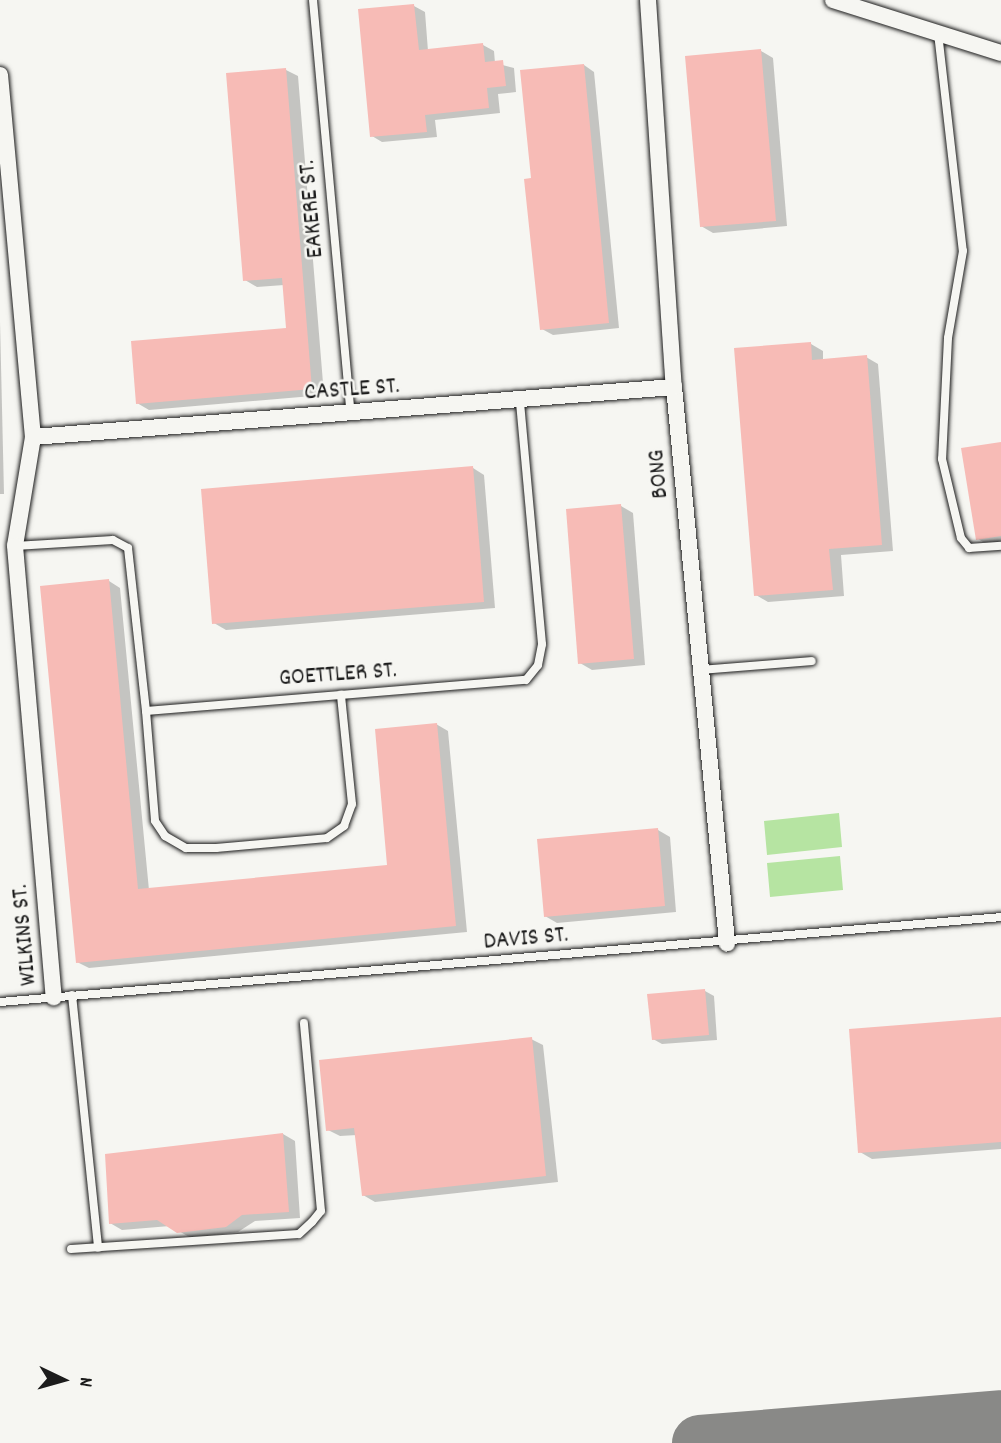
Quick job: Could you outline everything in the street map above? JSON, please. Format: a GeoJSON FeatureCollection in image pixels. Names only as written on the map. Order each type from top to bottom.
{"type":"FeatureCollection","features":[{"type":"Feature","properties":{"kind":"street","name":"BONG"},"geometry":{"type":"LineString","coordinates":[[648,0],[674,387],[727,943]]}},
{"type":"Feature","properties":{"kind":"street"},"geometry":{"type":"LineString","coordinates":[[833,0],[1001,53]]}},
{"type":"Feature","properties":{"kind":"street","name":"WILKINS ST."},"geometry":{"type":"LineString","coordinates":[[0,75],[4,169],[33,437],[15,546],[54,997]]}},
{"type":"Feature","properties":{"kind":"street","name":"CASTLE ST."},"geometry":{"type":"LineString","coordinates":[[33,437],[674,387]]}},
{"type":"Feature","properties":{"kind":"lane","name":"EAKERE ST."},"geometry":{"type":"LineString","coordinates":[[313,0],[351,414]]}},
{"type":"Feature","properties":{"kind":"lane"},"geometry":{"type":"LineString","coordinates":[[938,33],[963,251],[948,338],[943,459],[961,538],[969,548],[1001,546]]}},
{"type":"Feature","properties":{"kind":"lane","name":"GOETTLER ST."},"geometry":{"type":"LineString","coordinates":[[146,711],[526,680],[538,665],[542,644],[520,400]]}},
{"type":"Feature","properties":{"kind":"lane"},"geometry":{"type":"LineString","coordinates":[[15,546],[113,540],[128,548],[155,821],[165,836],[186,848],[216,848],[327,838],[344,826],[352,804],[341,695]]}},
{"type":"Feature","properties":{"kind":"lane"},"geometry":{"type":"LineString","coordinates":[[701,670],[812,661]]}},
{"type":"Feature","properties":{"kind":"lane","name":"DAVIS ST."},"geometry":{"type":"LineString","coordinates":[[0,1002],[727,943],[1001,917]]}},
{"type":"Feature","properties":{"kind":"lane"},"geometry":{"type":"LineString","coordinates":[[72,995],[98,1248]]}},
{"type":"Feature","properties":{"kind":"lane"},"geometry":{"type":"LineString","coordinates":[[71,1249],[299,1234],[312,1222],[321,1210],[304,1023]]}},
{"type":"Feature","properties":{"kind":"green space"},"geometry":{"type":"Polygon","coordinates":[[[839,813],[842,847],[767,855],[764,821],[839,813]]]}},
{"type":"Feature","properties":{"kind":"green space"},"geometry":{"type":"Polygon","coordinates":[[[840,856],[843,890],[770,897],[767,863],[840,856]]]}},
{"type":"Feature","properties":{"kind":"building"},"geometry":{"type":"Polygon","coordinates":[[[414,4],[419,50],[483,43],[485,62],[503,60],[506,86],[487,88],[489,108],[425,115],[427,132],[370,137],[358,9],[414,4]]]}},
{"type":"Feature","properties":{"kind":"building"},"geometry":{"type":"Polygon","coordinates":[[[761,49],[776,221],[700,227],[685,56],[761,49]]]}},
{"type":"Feature","properties":{"kind":"building"},"geometry":{"type":"Polygon","coordinates":[[[584,64],[609,323],[540,330],[524,179],[531,178],[520,70],[584,64]]]}},
{"type":"Feature","properties":{"kind":"building"},"geometry":{"type":"Polygon","coordinates":[[[286,68],[312,389],[136,404],[131,341],[286,328],[282,278],[243,281],[226,73],[286,68]]]}},
{"type":"Feature","properties":{"kind":"building"},"geometry":{"type":"Polygon","coordinates":[[[811,342],[812,360],[867,355],[882,545],[829,549],[833,590],[754,596],[734,348],[811,342]]]}},
{"type":"Feature","properties":{"kind":"building"},"geometry":{"type":"Polygon","coordinates":[[[1001,442],[1001,536],[976,540],[961,448],[1001,442]]]}},
{"type":"Feature","properties":{"kind":"building"},"geometry":{"type":"Polygon","coordinates":[[[473,466],[484,602],[212,624],[201,489],[473,466]]]}},
{"type":"Feature","properties":{"kind":"building"},"geometry":{"type":"Polygon","coordinates":[[[621,504],[634,659],[578,664],[566,509],[621,504]]]}},
{"type":"Feature","properties":{"kind":"building"},"geometry":{"type":"Polygon","coordinates":[[[109,579],[138,889],[387,865],[375,729],[437,723],[456,926],[76,963],[40,586],[109,579]]]}},
{"type":"Feature","properties":{"kind":"building"},"geometry":{"type":"Polygon","coordinates":[[[658,828],[665,906],[544,917],[537,839],[658,828]]]}},
{"type":"Feature","properties":{"kind":"building"},"geometry":{"type":"Polygon","coordinates":[[[705,989],[709,1035],[652,1040],[647,994],[705,989]]]}},
{"type":"Feature","properties":{"kind":"building"},"geometry":{"type":"Polygon","coordinates":[[[1001,1017],[1001,1142],[858,1153],[849,1029],[1001,1017]]]}},
{"type":"Feature","properties":{"kind":"building"},"geometry":{"type":"Polygon","coordinates":[[[532,1037],[546,1176],[362,1196],[354,1128],[326,1131],[319,1060],[532,1037]]]}},
{"type":"Feature","properties":{"kind":"building"},"geometry":{"type":"Polygon","coordinates":[[[283,1133],[289,1212],[242,1215],[226,1227],[177,1233],[157,1220],[109,1224],[105,1154],[283,1133]]]}},
{"type":"Feature","properties":{"kind":"taxiway"},"geometry":{"type":"LineString","coordinates":[[700,1443],[1001,1418]]}}]}
